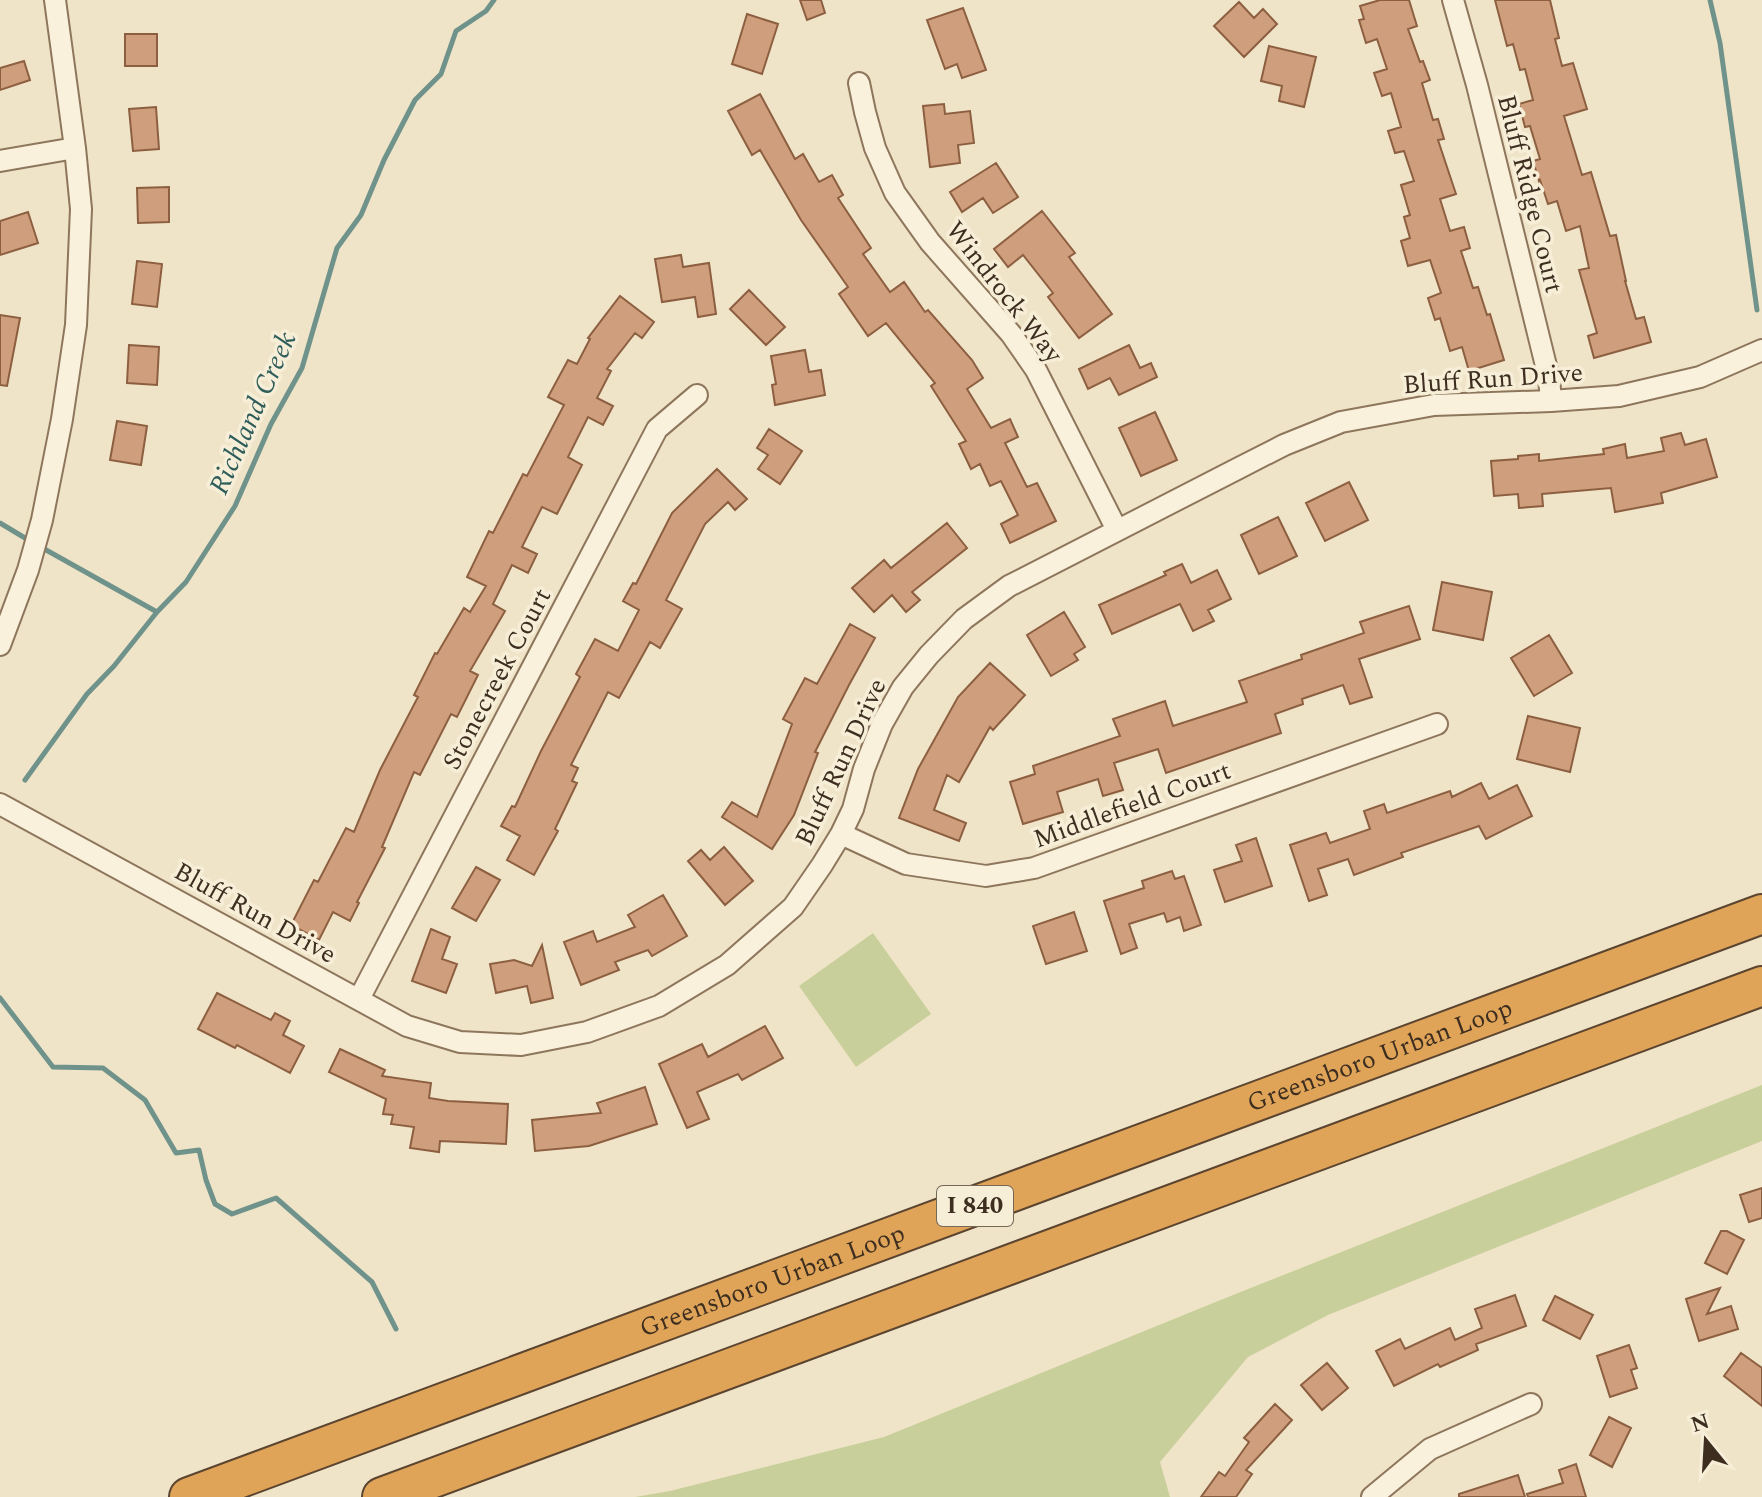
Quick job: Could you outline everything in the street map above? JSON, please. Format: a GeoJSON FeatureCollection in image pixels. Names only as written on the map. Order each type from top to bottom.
{"type":"FeatureCollection","features":[{"type":"Feature","properties":{"kind":"highway","name":"Greensboro Urban Loop"},"geometry":{"type":"LineString","coordinates":[[189,1497],[1762,914]]}},
{"type":"Feature","properties":{"kind":"highway","name":"I 840"},"geometry":{"type":"LineString","coordinates":[[382,1497],[1762,986]]}},
{"type":"Feature","properties":{"kind":"street"},"geometry":{"type":"LineString","coordinates":[[0,645],[28,570],[42,520],[76,325],[81,209],[55,0]]}},
{"type":"Feature","properties":{"kind":"street","name":"Bluff Ridge Court"},"geometry":{"type":"LineString","coordinates":[[1453,0],[1549,378],[1551,401]]}},
{"type":"Feature","properties":{"kind":"street","name":"Windrock Way"},"geometry":{"type":"LineString","coordinates":[[859,83],[875,148],[895,193],[930,242],[1011,334],[1036,370],[1117,530]]}},
{"type":"Feature","properties":{"kind":"street"},"geometry":{"type":"LineString","coordinates":[[0,161],[75,148]]}},
{"type":"Feature","properties":{"kind":"street","name":"Bluff Run Drive"},"geometry":{"type":"LineString","coordinates":[[0,804],[407,1026],[460,1042],[521,1045],[587,1032],[659,1006],[727,965],[793,907],[841,834],[853,809],[864,769],[882,724],[903,687],[964,619],[1009,586],[1284,445],[1341,422],[1434,405],[1619,396],[1700,377],[1762,350]]}},
{"type":"Feature","properties":{"kind":"street","name":"Stonecreek Court"},"geometry":{"type":"LineString","coordinates":[[359,999],[657,429],[697,395]]}},
{"type":"Feature","properties":{"kind":"street","name":"Middlefield Court"},"geometry":{"type":"LineString","coordinates":[[841,834],[906,864],[986,876],[1034,868],[1437,724]]}},
{"type":"Feature","properties":{"kind":"street"},"geometry":{"type":"LineString","coordinates":[[1372,1497],[1430,1449],[1531,1404]]}},
{"type":"Feature","properties":{"kind":"green space"},"geometry":{"type":"Polygon","coordinates":[[[873,933],[931,1014],[856,1067],[799,986],[873,933]]]}},
{"type":"Feature","properties":{"kind":"green space"},"geometry":{"type":"Polygon","coordinates":[[[1762,1085],[1762,1141],[1328,1315],[1248,1357],[1160,1462],[1170,1497],[635,1497],[884,1437],[1762,1085]]]}},
{"type":"Feature","properties":{"kind":"building"},"geometry":{"type":"Polygon","coordinates":[[[800,0],[821,0],[825,13],[807,20],[800,0]]]}},
{"type":"Feature","properties":{"kind":"building"},"geometry":{"type":"Polygon","coordinates":[[[1380,0],[1409,0],[1417,26],[1408,29],[1430,80],[1422,83],[1433,120],[1438,119],[1444,139],[1438,140],[1456,194],[1440,199],[1450,231],[1464,227],[1470,248],[1461,251],[1473,288],[1478,287],[1487,315],[1490,314],[1504,360],[1469,371],[1462,347],[1450,351],[1440,318],[1435,320],[1428,298],[1441,293],[1430,260],[1408,266],[1401,241],[1410,238],[1404,217],[1410,215],[1401,185],[1414,181],[1404,151],[1395,153],[1388,131],[1401,127],[1391,93],[1382,96],[1374,73],[1387,69],[1377,39],[1366,43],[1359,20],[1364,19],[1360,6],[1380,0]]]}},
{"type":"Feature","properties":{"kind":"building"},"geometry":{"type":"Polygon","coordinates":[[[1495,0],[1550,0],[1562,66],[1573,63],[1587,109],[1564,116],[1582,175],[1591,172],[1610,236],[1616,235],[1636,319],[1644,317],[1651,342],[1594,358],[1588,336],[1597,333],[1579,270],[1589,268],[1580,226],[1566,231],[1557,201],[1548,204],[1539,181],[1533,161],[1540,159],[1530,126],[1525,127],[1519,104],[1533,100],[1525,69],[1520,70],[1513,44],[1507,46],[1495,0]]]}},
{"type":"Feature","properties":{"kind":"building"},"geometry":{"type":"Polygon","coordinates":[[[1239,2],[1254,18],[1263,9],[1277,24],[1244,57],[1214,26],[1239,2]]]}},
{"type":"Feature","properties":{"kind":"building"},"geometry":{"type":"Polygon","coordinates":[[[963,8],[986,70],[962,78],[957,64],[945,69],[927,20],[963,8]]]}},
{"type":"Feature","properties":{"kind":"building"},"geometry":{"type":"Polygon","coordinates":[[[747,14],[778,24],[762,74],[732,64],[747,14]]]}},
{"type":"Feature","properties":{"kind":"building"},"geometry":{"type":"Polygon","coordinates":[[[125,34],[157,34],[157,66],[125,66],[125,34]]]}},
{"type":"Feature","properties":{"kind":"building"},"geometry":{"type":"Polygon","coordinates":[[[1269,46],[1316,57],[1304,107],[1279,101],[1282,86],[1261,81],[1269,46]]]}},
{"type":"Feature","properties":{"kind":"building"},"geometry":{"type":"Polygon","coordinates":[[[24,61],[30,80],[0,90],[0,68],[24,61]]]}},
{"type":"Feature","properties":{"kind":"building"},"geometry":{"type":"Polygon","coordinates":[[[760,94],[795,159],[803,154],[819,182],[832,175],[843,195],[838,198],[871,248],[863,254],[890,292],[904,282],[925,312],[928,310],[972,360],[983,378],[967,389],[991,428],[1010,419],[1018,437],[1005,443],[1027,487],[1037,483],[1056,521],[1010,543],[1001,524],[1018,515],[1001,481],[990,486],[980,464],[971,469],[959,444],[966,441],[931,386],[935,383],[886,323],[868,336],[839,294],[848,287],[801,220],[760,150],[752,155],[728,111],[760,94]]]}},
{"type":"Feature","properties":{"kind":"building"},"geometry":{"type":"Polygon","coordinates":[[[944,104],[945,114],[970,111],[974,143],[958,145],[960,163],[930,167],[923,106],[944,104]]]}},
{"type":"Feature","properties":{"kind":"building"},"geometry":{"type":"Polygon","coordinates":[[[156,107],[159,149],[133,151],[129,109],[156,107]]]}},
{"type":"Feature","properties":{"kind":"building"},"geometry":{"type":"Polygon","coordinates":[[[996,163],[1018,197],[993,213],[983,198],[962,212],[950,192],[996,163]]]}},
{"type":"Feature","properties":{"kind":"building"},"geometry":{"type":"Polygon","coordinates":[[[169,187],[169,222],[138,223],[137,188],[169,187]]]}},
{"type":"Feature","properties":{"kind":"building"},"geometry":{"type":"Polygon","coordinates":[[[1042,211],[1075,253],[1069,257],[1112,314],[1079,338],[1048,297],[1053,293],[1023,255],[1008,267],[994,249],[1042,211]]]}},
{"type":"Feature","properties":{"kind":"building"},"geometry":{"type":"Polygon","coordinates":[[[28,212],[38,243],[0,255],[0,221],[28,212]]]}},
{"type":"Feature","properties":{"kind":"building"},"geometry":{"type":"Polygon","coordinates":[[[681,255],[683,267],[709,263],[716,314],[698,317],[695,297],[662,302],[655,259],[681,255]]]}},
{"type":"Feature","properties":{"kind":"building"},"geometry":{"type":"Polygon","coordinates":[[[137,261],[162,264],[157,307],[132,304],[137,261]]]}},
{"type":"Feature","properties":{"kind":"building"},"geometry":{"type":"Polygon","coordinates":[[[749,290],[785,327],[766,345],[730,309],[749,290]]]}},
{"type":"Feature","properties":{"kind":"building"},"geometry":{"type":"Polygon","coordinates":[[[620,296],[654,322],[642,338],[635,333],[607,369],[611,371],[597,398],[613,406],[603,425],[588,417],[568,457],[582,465],[557,514],[542,507],[522,547],[537,554],[528,573],[512,565],[493,604],[505,611],[470,671],[478,675],[457,717],[451,714],[420,775],[414,772],[382,847],[385,848],[350,921],[333,912],[319,940],[291,925],[346,828],[354,832],[380,770],[418,697],[414,695],[435,653],[464,608],[470,612],[486,586],[467,577],[489,531],[493,533],[523,474],[527,476],[564,405],[548,397],[568,360],[577,364],[588,338],[620,296]]]}},
{"type":"Feature","properties":{"kind":"building"},"geometry":{"type":"Polygon","coordinates":[[[0,315],[20,318],[7,386],[0,385],[0,315]]]}},
{"type":"Feature","properties":{"kind":"building"},"geometry":{"type":"Polygon","coordinates":[[[129,345],[159,347],[157,385],[127,383],[129,345]]]}},
{"type":"Feature","properties":{"kind":"building"},"geometry":{"type":"Polygon","coordinates":[[[1129,345],[1140,368],[1151,363],[1157,377],[1119,395],[1110,378],[1088,389],[1079,369],[1129,345]]]}},
{"type":"Feature","properties":{"kind":"building"},"geometry":{"type":"Polygon","coordinates":[[[805,350],[809,372],[821,370],[825,395],[775,405],[772,385],[776,384],[771,356],[805,350]]]}},
{"type":"Feature","properties":{"kind":"building"},"geometry":{"type":"Polygon","coordinates":[[[1155,412],[1177,460],[1141,476],[1119,428],[1155,412]]]}},
{"type":"Feature","properties":{"kind":"building"},"geometry":{"type":"Polygon","coordinates":[[[117,421],[147,426],[141,465],[110,460],[117,421]]]}},
{"type":"Feature","properties":{"kind":"building"},"geometry":{"type":"Polygon","coordinates":[[[769,429],[802,451],[780,484],[758,469],[768,455],[757,448],[769,429]]]}},
{"type":"Feature","properties":{"kind":"building"},"geometry":{"type":"Polygon","coordinates":[[[1681,433],[1685,445],[1706,439],[1717,477],[1661,493],[1663,503],[1615,512],[1611,488],[1542,494],[1543,506],[1519,508],[1518,494],[1494,496],[1491,461],[1539,454],[1539,461],[1604,454],[1603,449],[1625,444],[1627,458],[1664,451],[1661,438],[1681,433]]]}},
{"type":"Feature","properties":{"kind":"building"},"geometry":{"type":"Polygon","coordinates":[[[717,469],[747,499],[735,510],[728,502],[705,524],[666,600],[682,609],[660,648],[650,642],[619,698],[608,692],[571,765],[578,768],[572,781],[577,783],[555,829],[558,831],[534,875],[507,860],[520,836],[501,826],[512,806],[515,807],[580,677],[576,674],[595,639],[618,651],[639,610],[623,601],[633,583],[636,584],[672,513],[717,469]]]}},
{"type":"Feature","properties":{"kind":"building"},"geometry":{"type":"Polygon","coordinates":[[[1349,482],[1368,520],[1325,541],[1306,503],[1349,482]]]}},
{"type":"Feature","properties":{"kind":"building"},"geometry":{"type":"Polygon","coordinates":[[[1278,517],[1297,556],[1259,574],[1241,535],[1278,517]]]}},
{"type":"Feature","properties":{"kind":"building"},"geometry":{"type":"Polygon","coordinates":[[[947,523],[967,548],[912,592],[920,600],[906,612],[892,595],[874,612],[852,588],[884,560],[891,568],[947,523]]]}},
{"type":"Feature","properties":{"kind":"building"},"geometry":{"type":"Polygon","coordinates":[[[1182,564],[1191,583],[1217,570],[1231,599],[1208,610],[1214,621],[1193,631],[1180,604],[1112,634],[1099,605],[1166,575],[1164,572],[1182,564]]]}},
{"type":"Feature","properties":{"kind":"building"},"geometry":{"type":"Polygon","coordinates":[[[1442,582],[1492,592],[1483,640],[1433,630],[1442,582]]]}},
{"type":"Feature","properties":{"kind":"building"},"geometry":{"type":"Polygon","coordinates":[[[1409,606],[1420,639],[1359,659],[1372,697],[1350,704],[1343,685],[1302,699],[1303,704],[1275,714],[1281,733],[1166,773],[1158,749],[1114,763],[1123,790],[1103,796],[1098,779],[1057,792],[1063,812],[1023,824],[1010,782],[1035,774],[1033,766],[1120,736],[1113,719],[1165,701],[1173,726],[1247,702],[1239,681],[1364,633],[1360,622],[1409,606]]]}},
{"type":"Feature","properties":{"kind":"building"},"geometry":{"type":"Polygon","coordinates":[[[1064,612],[1085,647],[1074,654],[1078,660],[1051,676],[1027,635],[1064,612]]]}},
{"type":"Feature","properties":{"kind":"building"},"geometry":{"type":"Polygon","coordinates":[[[850,624],[875,638],[815,752],[818,753],[794,815],[772,849],[722,817],[732,802],[757,817],[792,724],[783,719],[805,678],[817,684],[850,624]]]}},
{"type":"Feature","properties":{"kind":"building"},"geometry":{"type":"Polygon","coordinates":[[[1549,635],[1572,673],[1534,696],[1511,658],[1549,635]]]}},
{"type":"Feature","properties":{"kind":"building"},"geometry":{"type":"Polygon","coordinates":[[[990,663],[1025,695],[993,730],[990,727],[959,782],[947,775],[934,810],[966,823],[959,841],[899,818],[918,769],[958,697],[990,663]]]}},
{"type":"Feature","properties":{"kind":"building"},"geometry":{"type":"Polygon","coordinates":[[[1528,716],[1580,728],[1570,772],[1517,759],[1528,716]]]}},
{"type":"Feature","properties":{"kind":"building"},"geometry":{"type":"Polygon","coordinates":[[[1481,783],[1489,799],[1517,785],[1532,816],[1486,839],[1479,826],[1401,853],[1403,857],[1354,875],[1348,859],[1318,869],[1327,895],[1309,901],[1290,845],[1326,833],[1330,843],[1370,829],[1364,811],[1384,804],[1387,813],[1450,791],[1452,797],[1481,783]]]}},
{"type":"Feature","properties":{"kind":"building"},"geometry":{"type":"Polygon","coordinates":[[[1256,838],[1272,886],[1225,902],[1214,870],[1242,861],[1236,845],[1256,838]]]}},
{"type":"Feature","properties":{"kind":"building"},"geometry":{"type":"Polygon","coordinates":[[[724,847],[753,881],[725,905],[688,861],[701,850],[710,860],[724,847]]]}},
{"type":"Feature","properties":{"kind":"building"},"geometry":{"type":"Polygon","coordinates":[[[476,867],[500,880],[476,921],[452,908],[476,867]]]}},
{"type":"Feature","properties":{"kind":"building"},"geometry":{"type":"Polygon","coordinates":[[[1172,871],[1175,879],[1184,876],[1201,925],[1184,931],[1180,917],[1167,922],[1164,913],[1129,924],[1137,948],[1121,954],[1104,901],[1144,888],[1142,881],[1172,871]]]}},
{"type":"Feature","properties":{"kind":"building"},"geometry":{"type":"Polygon","coordinates":[[[663,895],[687,936],[652,956],[648,950],[615,962],[619,970],[581,985],[564,942],[593,931],[597,942],[635,927],[628,915],[663,895]]]}},
{"type":"Feature","properties":{"kind":"building"},"geometry":{"type":"Polygon","coordinates":[[[1074,912],[1087,951],[1046,964],[1033,926],[1074,912]]]}},
{"type":"Feature","properties":{"kind":"building"},"geometry":{"type":"Polygon","coordinates":[[[431,929],[450,937],[442,959],[457,964],[446,993],[412,981],[431,929]]]}},
{"type":"Feature","properties":{"kind":"building"},"geometry":{"type":"Polygon","coordinates":[[[542,945],[553,998],[531,1003],[527,986],[496,993],[490,964],[514,960],[532,966],[542,945]]]}},
{"type":"Feature","properties":{"kind":"building"},"geometry":{"type":"Polygon","coordinates":[[[217,993],[271,1020],[275,1013],[290,1021],[283,1035],[304,1046],[290,1073],[198,1029],[217,993]]]}},
{"type":"Feature","properties":{"kind":"building"},"geometry":{"type":"Polygon","coordinates":[[[765,1026],[783,1058],[742,1080],[738,1074],[697,1092],[709,1119],[687,1128],[659,1064],[702,1044],[708,1057],[765,1026]]]}},
{"type":"Feature","properties":{"kind":"building"},"geometry":{"type":"Polygon","coordinates":[[[340,1049],[385,1070],[382,1076],[431,1083],[429,1098],[508,1104],[506,1144],[440,1141],[439,1152],[410,1148],[414,1127],[391,1124],[393,1115],[383,1114],[386,1099],[329,1072],[340,1049]]]}},
{"type":"Feature","properties":{"kind":"building"},"geometry":{"type":"Polygon","coordinates":[[[645,1087],[657,1124],[589,1146],[535,1151],[532,1120],[601,1113],[597,1103],[645,1087]]]}},
{"type":"Feature","properties":{"kind":"building"},"geometry":{"type":"Polygon","coordinates":[[[1762,1188],[1762,1218],[1749,1222],[1740,1195],[1762,1188]]]}},
{"type":"Feature","properties":{"kind":"building"},"geometry":{"type":"Polygon","coordinates":[[[1721,1231],[1744,1240],[1727,1274],[1705,1263],[1721,1231]]]}},
{"type":"Feature","properties":{"kind":"building"},"geometry":{"type":"Polygon","coordinates":[[[1720,1288],[1707,1314],[1731,1306],[1738,1329],[1699,1341],[1686,1299],[1720,1288]]]}},
{"type":"Feature","properties":{"kind":"building"},"geometry":{"type":"Polygon","coordinates":[[[1515,1295],[1526,1326],[1476,1344],[1478,1350],[1440,1367],[1438,1364],[1394,1386],[1376,1351],[1400,1339],[1405,1349],[1450,1328],[1455,1340],[1482,1328],[1475,1309],[1515,1295]]]}},
{"type":"Feature","properties":{"kind":"building"},"geometry":{"type":"Polygon","coordinates":[[[1555,1296],[1593,1315],[1580,1339],[1543,1320],[1555,1296]]]}},
{"type":"Feature","properties":{"kind":"building"},"geometry":{"type":"Polygon","coordinates":[[[1629,1345],[1637,1368],[1631,1370],[1637,1388],[1610,1397],[1597,1356],[1629,1345]]]}},
{"type":"Feature","properties":{"kind":"building"},"geometry":{"type":"Polygon","coordinates":[[[1741,1353],[1762,1368],[1762,1406],[1724,1376],[1741,1353]]]}},
{"type":"Feature","properties":{"kind":"building"},"geometry":{"type":"Polygon","coordinates":[[[1327,1363],[1348,1388],[1322,1410],[1301,1385],[1327,1363]]]}},
{"type":"Feature","properties":{"kind":"building"},"geometry":{"type":"Polygon","coordinates":[[[1275,1404],[1292,1420],[1246,1470],[1252,1474],[1236,1497],[1201,1497],[1219,1472],[1225,1476],[1249,1442],[1244,1438],[1275,1404]]]}},
{"type":"Feature","properties":{"kind":"building"},"geometry":{"type":"Polygon","coordinates":[[[1609,1417],[1631,1428],[1612,1467],[1590,1455],[1609,1417]]]}},
{"type":"Feature","properties":{"kind":"building"},"geometry":{"type":"Polygon","coordinates":[[[1576,1464],[1586,1497],[1528,1497],[1527,1494],[1563,1483],[1559,1470],[1576,1464]]]}},
{"type":"Feature","properties":{"kind":"building"},"geometry":{"type":"Polygon","coordinates":[[[1518,1475],[1525,1497],[1459,1497],[1459,1494],[1518,1475]]]}},
{"type":"Feature","properties":{"kind":"waterway","name":"Richland Creek"},"geometry":{"type":"LineString","coordinates":[[25,780],[87,694],[186,582],[235,506],[271,424],[302,368],[337,248],[361,215],[384,160],[415,100],[441,74],[456,31],[486,11],[494,0]]}},
{"type":"Feature","properties":{"kind":"waterway"},"geometry":{"type":"LineString","coordinates":[[1710,0],[1720,43],[1757,310]]}},
{"type":"Feature","properties":{"kind":"waterway"},"geometry":{"type":"LineString","coordinates":[[0,523],[30,541]]}},
{"type":"Feature","properties":{"kind":"waterway"},"geometry":{"type":"LineString","coordinates":[[39,546],[157,612]]}},
{"type":"Feature","properties":{"kind":"waterway"},"geometry":{"type":"LineString","coordinates":[[0,998],[53,1067],[103,1068],[145,1100],[176,1153],[199,1150],[215,1204],[232,1214],[276,1198],[372,1282],[396,1329]]}}]}
